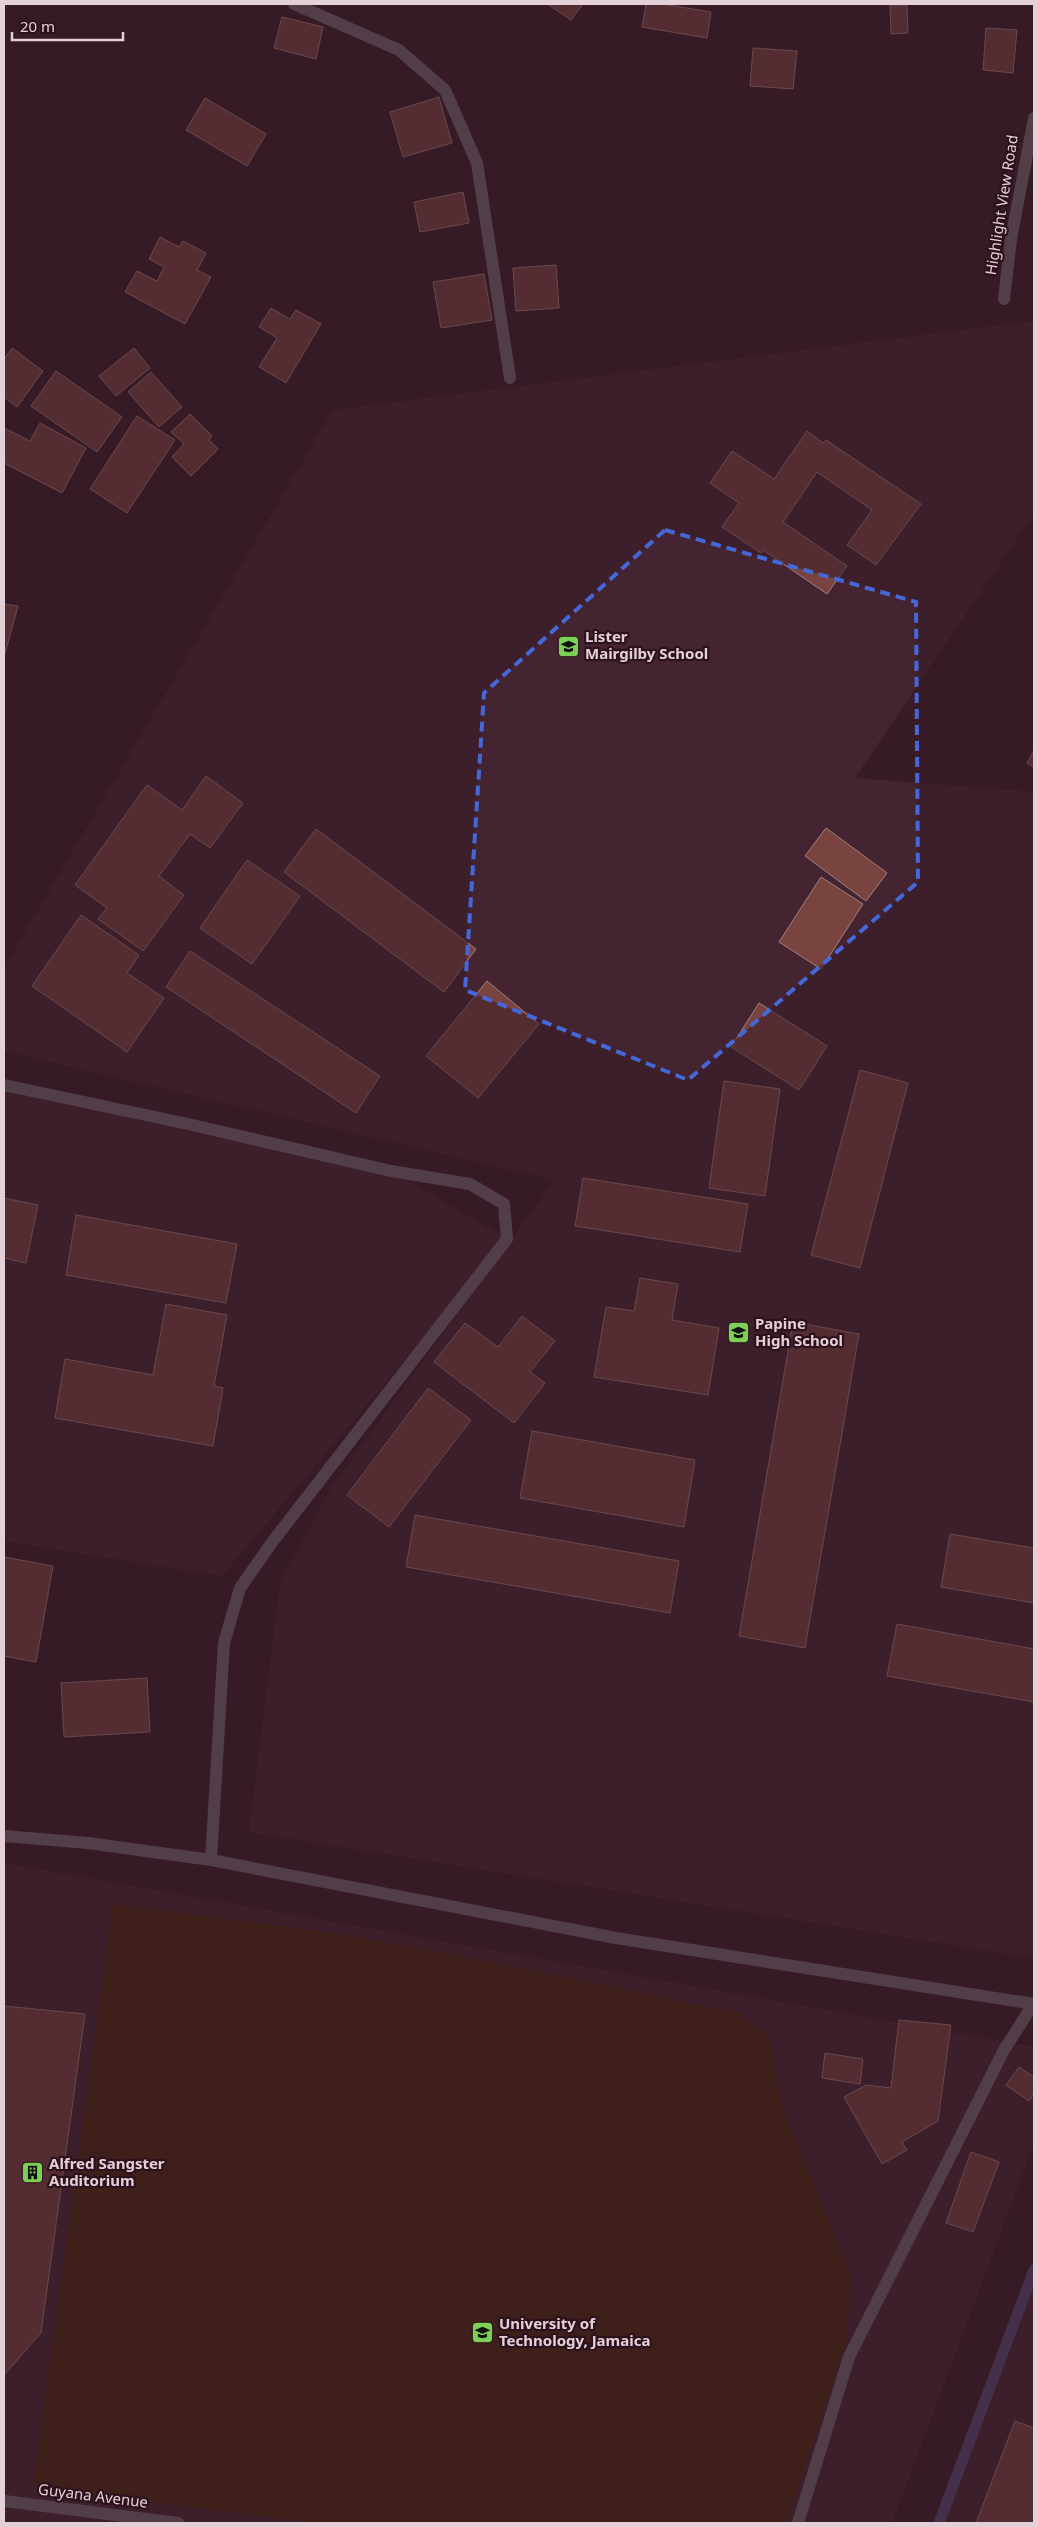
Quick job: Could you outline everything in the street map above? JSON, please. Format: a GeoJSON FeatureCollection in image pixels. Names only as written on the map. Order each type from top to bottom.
{"type":"FeatureCollection","features":[{"type":"Feature","properties":{"kind":"street"},"geometry":{"type":"LineString","coordinates":[[294,4],[399,50],[445,90],[477,163],[510,378]]}},
{"type":"Feature","properties":{"kind":"street","name":"Highlight View Road"},"geometry":{"type":"LineString","coordinates":[[1004,299],[1011,239],[1034,118]]}},
{"type":"Feature","properties":{"kind":"street"},"geometry":{"type":"LineString","coordinates":[[4,1086],[188,1124],[391,1170],[470,1184],[504,1204],[507,1239],[273,1540],[240,1588],[224,1643],[210,1860]]}},
{"type":"Feature","properties":{"kind":"street"},"geometry":{"type":"LineString","coordinates":[[4,1836],[88,1843],[210,1860],[616,1938],[1034,2004],[1004,2050],[849,2356],[798,2523]]}},
{"type":"Feature","properties":{"kind":"street","name":"Guyana Avenue"},"geometry":{"type":"LineString","coordinates":[[4,2501],[178,2523]]}},
{"type":"Feature","properties":{"kind":"highlighted area"},"geometry":{"type":"Polygon","coordinates":[[[665,530],[916,602],[918,882],[688,1080],[465,990],[484,693],[665,530]]]}},
{"type":"Feature","properties":{"kind":"shaded area"},"geometry":{"type":"Polygon","coordinates":[[[1034,321],[1034,513],[855,778],[1034,792],[1034,1958],[249,1832],[280,1583],[332,1486],[555,1180],[4,1051],[4,968],[333,410],[1034,321]]]}},
{"type":"Feature","properties":{"kind":"shaded area"},"geometry":{"type":"Polygon","coordinates":[[[4,1085],[391,1171],[507,1239],[222,1576],[4,1541],[4,1085]]]}},
{"type":"Feature","properties":{"kind":"shaded area","name":"University of Technology, Jamaica"},"geometry":{"type":"Polygon","coordinates":[[[4,1863],[1034,2047],[1034,2143],[892,2523],[4,2523],[4,1863]]]}},
{"type":"Feature","properties":{"kind":"shaded area","name":"University of Technology, Jamaica"},"geometry":{"type":"Polygon","coordinates":[[[113,1904],[348,1935],[506,1965],[739,2013],[770,2038],[782,2108],[851,2274],[847,2340],[786,2523],[313,2523],[33,2487],[113,1904]]]}},
{"type":"Feature","properties":{"kind":"shaded area"},"geometry":{"type":"Polygon","coordinates":[[[1034,2267],[1034,2523],[939,2523],[1034,2267]]]}},
{"type":"Feature","properties":{"kind":"building"},"geometry":{"type":"Polygon","coordinates":[[[547,4],[583,4],[571,20],[547,4]]]}},
{"type":"Feature","properties":{"kind":"building"},"geometry":{"type":"Polygon","coordinates":[[[646,4],[663,4],[711,12],[707,38],[642,27],[646,4]]]}},
{"type":"Feature","properties":{"kind":"building"},"geometry":{"type":"Polygon","coordinates":[[[890,5],[907,5],[908,33],[891,34],[890,5]]]}},
{"type":"Feature","properties":{"kind":"building"},"geometry":{"type":"Polygon","coordinates":[[[282,17],[323,27],[316,59],[274,48],[282,17]]]}},
{"type":"Feature","properties":{"kind":"building"},"geometry":{"type":"Polygon","coordinates":[[[986,28],[1017,30],[1013,73],[983,70],[986,28]]]}},
{"type":"Feature","properties":{"kind":"building"},"geometry":{"type":"Polygon","coordinates":[[[753,48],[797,51],[793,89],[750,86],[753,48]]]}},
{"type":"Feature","properties":{"kind":"building"},"geometry":{"type":"Polygon","coordinates":[[[439,97],[452,143],[403,157],[390,112],[439,97]]]}},
{"type":"Feature","properties":{"kind":"building"},"geometry":{"type":"Polygon","coordinates":[[[205,98],[266,134],[247,166],[186,130],[205,98]]]}},
{"type":"Feature","properties":{"kind":"building"},"geometry":{"type":"Polygon","coordinates":[[[463,192],[469,223],[420,232],[414,202],[463,192]]]}},
{"type":"Feature","properties":{"kind":"building"},"geometry":{"type":"Polygon","coordinates":[[[160,237],[179,247],[183,241],[206,253],[197,270],[211,277],[185,324],[125,292],[137,271],[157,281],[164,267],[149,259],[160,237]]]}},
{"type":"Feature","properties":{"kind":"building"},"geometry":{"type":"Polygon","coordinates":[[[556,265],[559,308],[516,311],[513,268],[556,265]]]}},
{"type":"Feature","properties":{"kind":"building"},"geometry":{"type":"Polygon","coordinates":[[[484,274],[492,320],[441,328],[433,282],[484,274]]]}},
{"type":"Feature","properties":{"kind":"building"},"geometry":{"type":"Polygon","coordinates":[[[271,308],[290,319],[296,310],[321,324],[286,383],[259,367],[277,338],[259,327],[271,308]]]}},
{"type":"Feature","properties":{"kind":"building"},"geometry":{"type":"Polygon","coordinates":[[[12,348],[43,371],[17,407],[4,397],[4,359],[12,348]]]}},
{"type":"Feature","properties":{"kind":"building"},"geometry":{"type":"Polygon","coordinates":[[[134,348],[150,368],[116,396],[99,376],[134,348]]]}},
{"type":"Feature","properties":{"kind":"building"},"geometry":{"type":"Polygon","coordinates":[[[56,371],[122,417],[97,452],[31,406],[56,371]]]}},
{"type":"Feature","properties":{"kind":"building"},"geometry":{"type":"Polygon","coordinates":[[[151,372],[182,407],[159,427],[128,392],[151,372]]]}},
{"type":"Feature","properties":{"kind":"building"},"geometry":{"type":"Polygon","coordinates":[[[190,414],[212,436],[209,440],[218,449],[191,476],[172,457],[184,444],[171,432],[190,414]]]}},
{"type":"Feature","properties":{"kind":"building"},"geometry":{"type":"Polygon","coordinates":[[[137,416],[175,440],[127,513],[90,489],[137,416]]]}},
{"type":"Feature","properties":{"kind":"building"},"geometry":{"type":"Polygon","coordinates":[[[40,423],[86,448],[62,493],[4,463],[4,428],[30,441],[40,423]]]}},
{"type":"Feature","properties":{"kind":"building"},"geometry":{"type":"Polygon","coordinates":[[[807,431],[823,443],[826,440],[921,504],[876,565],[847,545],[872,510],[817,472],[783,522],[847,566],[827,594],[763,550],[761,553],[722,527],[739,503],[710,483],[732,451],[774,479],[807,431]]]}},
{"type":"Feature","properties":{"kind":"building"},"geometry":{"type":"Polygon","coordinates":[[[4,604],[18,606],[4,657],[4,604]]]}},
{"type":"Feature","properties":{"kind":"building"},"geometry":{"type":"Polygon","coordinates":[[[1034,750],[1034,768],[1027,763],[1034,750]]]}},
{"type":"Feature","properties":{"kind":"building"},"geometry":{"type":"Polygon","coordinates":[[[206,776],[243,803],[210,848],[190,834],[159,876],[184,895],[143,951],[98,919],[107,908],[75,885],[147,785],[182,810],[206,776]]]}},
{"type":"Feature","properties":{"kind":"building"},"geometry":{"type":"Polygon","coordinates":[[[826,828],[887,873],[866,901],[805,856],[826,828]]]}},
{"type":"Feature","properties":{"kind":"building"},"geometry":{"type":"Polygon","coordinates":[[[316,829],[476,949],[444,992],[284,872],[316,829]]]}},
{"type":"Feature","properties":{"kind":"building"},"geometry":{"type":"Polygon","coordinates":[[[247,860],[300,896],[252,964],[200,928],[247,860]]]}},
{"type":"Feature","properties":{"kind":"building"},"geometry":{"type":"Polygon","coordinates":[[[821,877],[863,904],[821,969],[779,942],[821,877]]]}},
{"type":"Feature","properties":{"kind":"building"},"geometry":{"type":"Polygon","coordinates":[[[81,915],[139,955],[127,973],[164,998],[127,1052],[32,986],[81,915]]]}},
{"type":"Feature","properties":{"kind":"building"},"geometry":{"type":"Polygon","coordinates":[[[190,951],[380,1076],[356,1113],[166,987],[190,951]]]}},
{"type":"Feature","properties":{"kind":"building"},"geometry":{"type":"Polygon","coordinates":[[[487,981],[539,1024],[478,1098],[426,1056],[487,981]]]}},
{"type":"Feature","properties":{"kind":"building"},"geometry":{"type":"Polygon","coordinates":[[[759,1003],[827,1046],[799,1090],[731,1047],[759,1003]]]}},
{"type":"Feature","properties":{"kind":"building"},"geometry":{"type":"Polygon","coordinates":[[[860,1070],[908,1083],[860,1268],[811,1255],[860,1070]]]}},
{"type":"Feature","properties":{"kind":"building"},"geometry":{"type":"Polygon","coordinates":[[[724,1081],[780,1089],[765,1196],[709,1188],[724,1081]]]}},
{"type":"Feature","properties":{"kind":"building"},"geometry":{"type":"Polygon","coordinates":[[[583,1178],[748,1204],[740,1252],[575,1226],[583,1178]]]}},
{"type":"Feature","properties":{"kind":"building"},"geometry":{"type":"Polygon","coordinates":[[[4,1198],[38,1205],[26,1263],[4,1258],[4,1198]]]}},
{"type":"Feature","properties":{"kind":"building"},"geometry":{"type":"Polygon","coordinates":[[[76,1215],[237,1244],[226,1303],[66,1275],[76,1215]]]}},
{"type":"Feature","properties":{"kind":"building"},"geometry":{"type":"Polygon","coordinates":[[[640,1278],[678,1284],[672,1320],[719,1328],[708,1395],[594,1377],[606,1307],[634,1311],[640,1278]]]}},
{"type":"Feature","properties":{"kind":"building"},"geometry":{"type":"Polygon","coordinates":[[[166,1304],[227,1315],[214,1386],[223,1388],[213,1446],[55,1418],[65,1359],[153,1375],[166,1304]]]}},
{"type":"Feature","properties":{"kind":"building"},"geometry":{"type":"Polygon","coordinates":[[[522,1316],[555,1341],[530,1372],[545,1383],[514,1423],[434,1362],[465,1323],[498,1347],[522,1316]]]}},
{"type":"Feature","properties":{"kind":"building"},"geometry":{"type":"Polygon","coordinates":[[[793,1322],[859,1334],[805,1648],[739,1636],[793,1322]]]}},
{"type":"Feature","properties":{"kind":"building"},"geometry":{"type":"Polygon","coordinates":[[[428,1388],[471,1420],[389,1527],[347,1495],[428,1388]]]}},
{"type":"Feature","properties":{"kind":"building"},"geometry":{"type":"Polygon","coordinates":[[[532,1431],[695,1460],[684,1527],[520,1498],[532,1431]]]}},
{"type":"Feature","properties":{"kind":"building"},"geometry":{"type":"Polygon","coordinates":[[[415,1515],[679,1561],[670,1613],[406,1567],[415,1515]]]}},
{"type":"Feature","properties":{"kind":"building"},"geometry":{"type":"Polygon","coordinates":[[[950,1534],[1034,1548],[1034,1603],[941,1587],[950,1534]]]}},
{"type":"Feature","properties":{"kind":"building"},"geometry":{"type":"Polygon","coordinates":[[[4,1557],[53,1566],[36,1662],[4,1656],[4,1557]]]}},
{"type":"Feature","properties":{"kind":"building"},"geometry":{"type":"Polygon","coordinates":[[[897,1624],[1034,1649],[1034,1702],[887,1676],[897,1624]]]}},
{"type":"Feature","properties":{"kind":"building"},"geometry":{"type":"Polygon","coordinates":[[[147,1678],[150,1732],[64,1737],[61,1683],[147,1678]]]}},
{"type":"Feature","properties":{"kind":"building","name":"Alfred Sangster Auditorium"},"geometry":{"type":"Polygon","coordinates":[[[4,2006],[85,2014],[41,2333],[4,2375],[4,2006]]]}},
{"type":"Feature","properties":{"kind":"building"},"geometry":{"type":"Polygon","coordinates":[[[899,2020],[951,2025],[938,2121],[902,2142],[907,2150],[882,2164],[844,2097],[866,2085],[891,2088],[899,2020]]]}},
{"type":"Feature","properties":{"kind":"building"},"geometry":{"type":"Polygon","coordinates":[[[825,2053],[863,2059],[860,2084],[822,2078],[825,2053]]]}},
{"type":"Feature","properties":{"kind":"building"},"geometry":{"type":"Polygon","coordinates":[[[1019,2067],[1034,2077],[1034,2093],[1029,2101],[1006,2085],[1019,2067]]]}},
{"type":"Feature","properties":{"kind":"building"},"geometry":{"type":"Polygon","coordinates":[[[971,2152],[999,2162],[973,2232],[946,2223],[971,2152]]]}},
{"type":"Feature","properties":{"kind":"building"},"geometry":{"type":"Polygon","coordinates":[[[1015,2421],[1034,2428],[1034,2523],[976,2523],[1015,2421]]]}},
{"type":"Feature","properties":{"kind":"waterway"},"geometry":{"type":"LineString","coordinates":[[939,2523],[1034,2270]]}},
{"type":"Feature","properties":{"kind":"place","name":"Lister Mairgilby School"},"geometry":{"type":"Point","coordinates":[569,646]}},
{"type":"Feature","properties":{"kind":"place","name":"Papine High School"},"geometry":{"type":"Point","coordinates":[739,1333]}},
{"type":"Feature","properties":{"kind":"place","name":"Alfred Sangster Auditorium"},"geometry":{"type":"Point","coordinates":[33,2173]}},
{"type":"Feature","properties":{"kind":"place","name":"University of Technology, Jamaica"},"geometry":{"type":"Point","coordinates":[483,2333]}}]}
